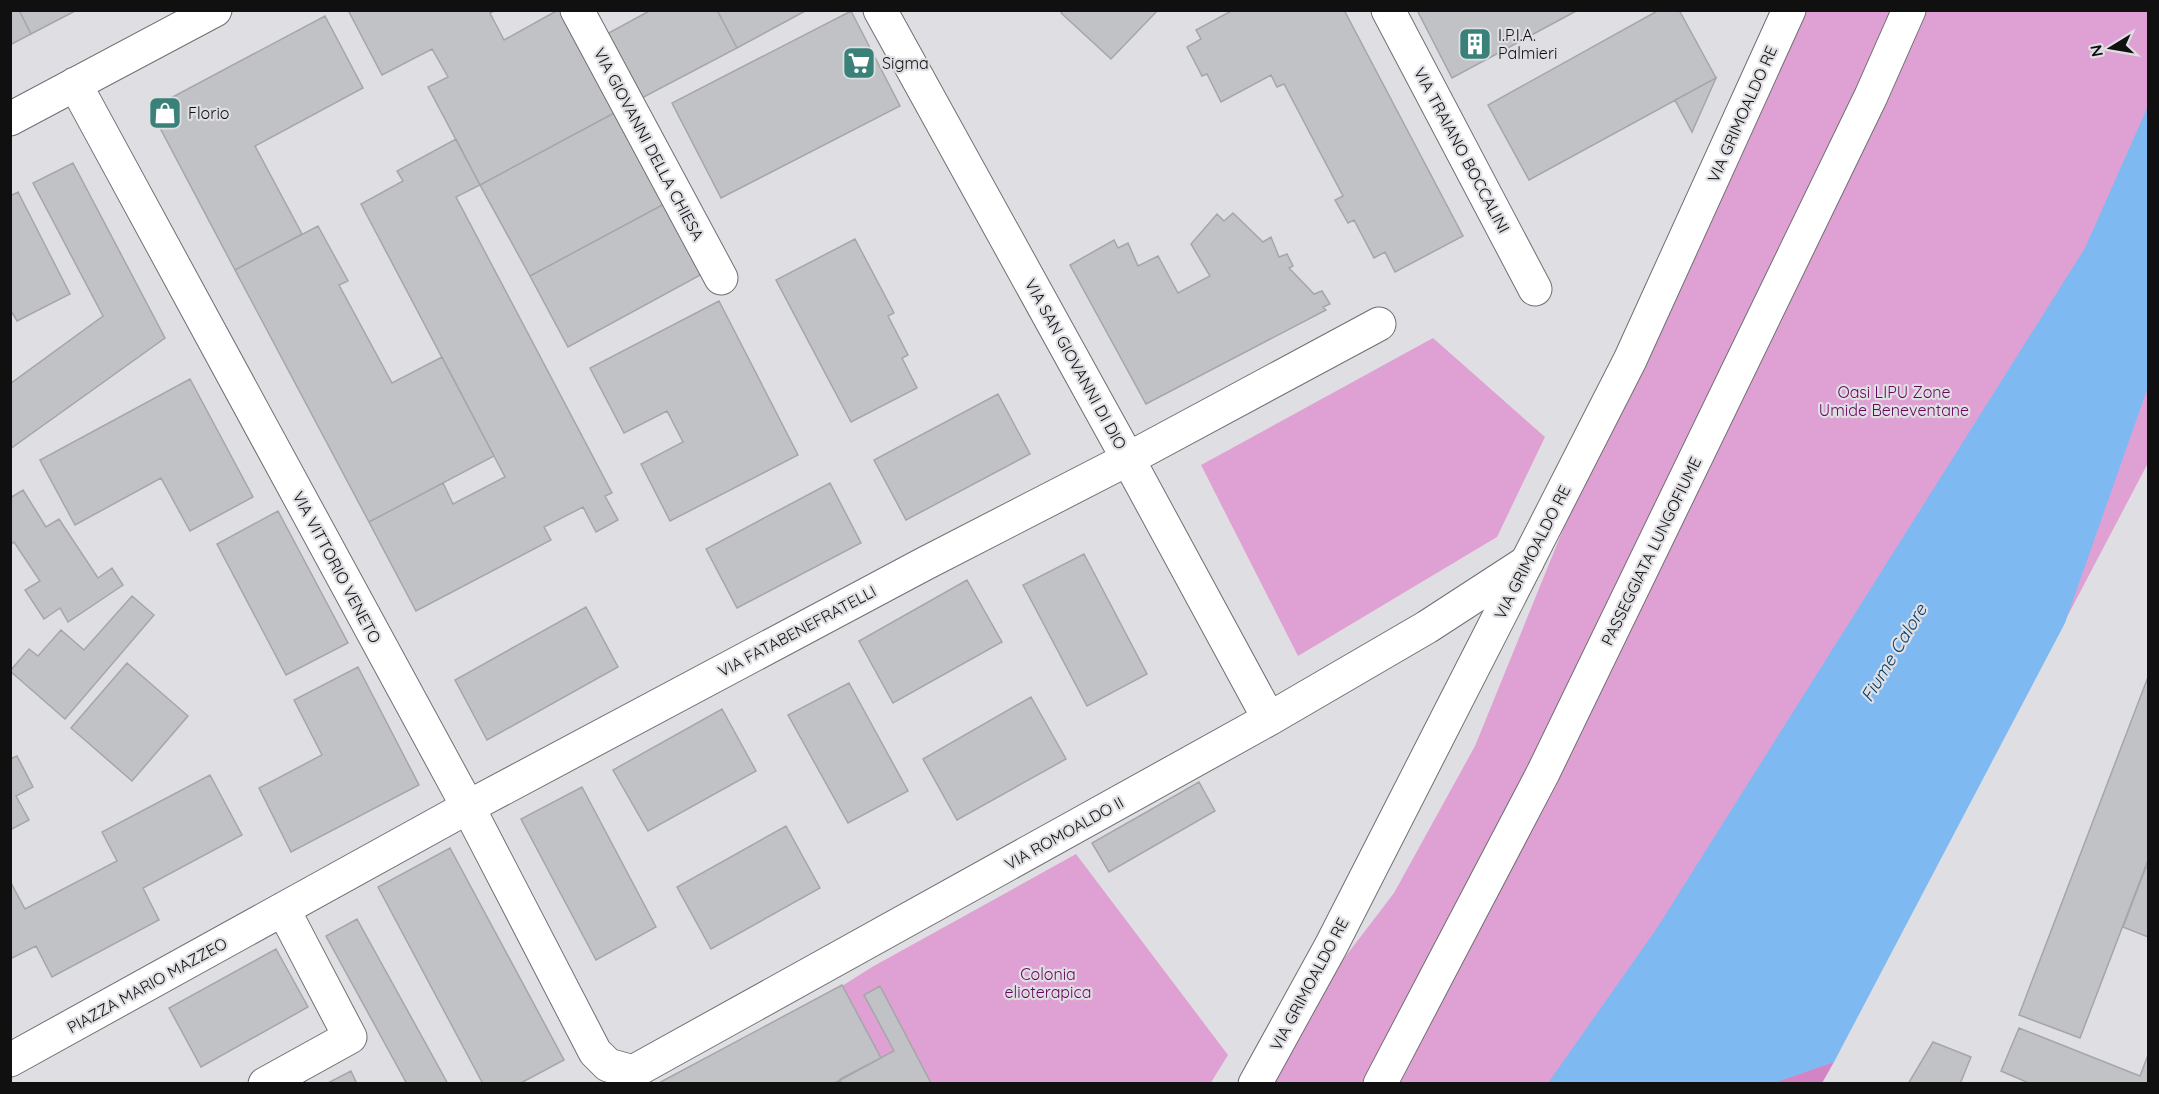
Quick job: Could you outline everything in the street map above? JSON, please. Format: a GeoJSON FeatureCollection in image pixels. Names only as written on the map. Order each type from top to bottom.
{"type":"FeatureCollection","features":[{"type":"Feature","properties":{"kind":"street"},"geometry":{"type":"LineString","coordinates":[[10,119],[215,10]]}},
{"type":"Feature","properties":{"kind":"street","name":"VIA GIOVANNI DELLA CHIESA"},"geometry":{"type":"LineString","coordinates":[[577,10],[722,278]]}},
{"type":"Feature","properties":{"kind":"street","name":"VIA SAN GIOVANNI DI DIO"},"geometry":{"type":"LineString","coordinates":[[880,10],[1269,719]]}},
{"type":"Feature","properties":{"kind":"street","name":"VIA TRAIANO BOCCALINI"},"geometry":{"type":"LineString","coordinates":[[1388,10],[1535,289]]}},
{"type":"Feature","properties":{"kind":"street","name":"VIA GRIMOALDO RE"},"geometry":{"type":"LineString","coordinates":[[1255,1083],[1330,946],[1630,360],[1789,10]]}},
{"type":"Feature","properties":{"kind":"street","name":"PASSEGGIATA LUNGOFIUME"},"geometry":{"type":"LineString","coordinates":[[1380,1083],[1549,762],[1871,96],[1908,10]]}},
{"type":"Feature","properties":{"kind":"street","name":"VIA VITTORIO VENETO"},"geometry":{"type":"LineString","coordinates":[[75,84],[468,807],[595,1052]]}},
{"type":"Feature","properties":{"kind":"street","name":"VIA FATABENEFRATELLI"},"geometry":{"type":"LineString","coordinates":[[468,807],[1379,324]]}},
{"type":"Feature","properties":{"kind":"street","name":"VIA ROMOALDO II"},"geometry":{"type":"LineString","coordinates":[[595,1052],[608,1065],[633,1072],[1269,719],[1427,627],[1527,561]]}},
{"type":"Feature","properties":{"kind":"street","name":"PIAZZA MARIO MAZZEO"},"geometry":{"type":"LineString","coordinates":[[10,1060],[468,807]]}},
{"type":"Feature","properties":{"kind":"street"},"geometry":{"type":"LineString","coordinates":[[265,1083],[350,1037],[283,909]]}},
{"type":"Feature","properties":{"kind":"green space","name":"Oasi LIPU Zone Umide Beneventane"},"geometry":{"type":"Polygon","coordinates":[[[1774,11],[2148,11],[2148,463],[1822,1083],[1248,1084],[1394,893],[1475,746],[1774,11]]]}},
{"type":"Feature","properties":{"kind":"green space"},"geometry":{"type":"Polygon","coordinates":[[[1433,338],[1545,437],[1497,537],[1298,656],[1201,465],[1433,338]]]}},
{"type":"Feature","properties":{"kind":"green space","name":"Colonia elioterapica"},"geometry":{"type":"Polygon","coordinates":[[[1076,854],[1228,1055],[1210,1084],[657,1084],[842,986],[872,967],[1076,854]]]}},
{"type":"Feature","properties":{"kind":"shaded area"},"geometry":{"type":"Polygon","coordinates":[[[1834,1062],[1822,1083],[1774,1083],[1834,1062]]]}},
{"type":"Feature","properties":{"kind":"water","name":"Fiume Calore"},"geometry":{"type":"Polygon","coordinates":[[[2148,106],[2148,387],[2065,623],[1834,1062],[1774,1083],[1548,1083],[1657,928],[2085,248],[2148,106]]]}},
{"type":"Feature","properties":{"kind":"building"},"geometry":{"type":"Polygon","coordinates":[[[10,10],[19,10],[31,34],[10,45],[10,10]]]}},
{"type":"Feature","properties":{"kind":"building"},"geometry":{"type":"Polygon","coordinates":[[[19,10],[77,10],[31,34],[19,10]]]}},
{"type":"Feature","properties":{"kind":"building"},"geometry":{"type":"Polygon","coordinates":[[[348,10],[496,10],[490,13],[504,40],[558,10],[562,10],[616,112],[480,185],[428,87],[448,77],[432,49],[382,75],[348,10]]]}},
{"type":"Feature","properties":{"kind":"building"},"geometry":{"type":"Polygon","coordinates":[[[651,10],[717,10],[737,48],[640,99],[605,35],[651,10]]]}},
{"type":"Feature","properties":{"kind":"building"},"geometry":{"type":"Polygon","coordinates":[[[717,10],[807,10],[737,48],[717,10]]]}},
{"type":"Feature","properties":{"kind":"building"},"geometry":{"type":"Polygon","coordinates":[[[1063,10],[1158,10],[1111,59],[1061,13],[1063,10]]]}},
{"type":"Feature","properties":{"kind":"building"},"geometry":{"type":"Polygon","coordinates":[[[1233,10],[1344,10],[1463,236],[1395,272],[1385,252],[1374,258],[1354,220],[1348,223],[1335,200],[1343,196],[1284,84],[1277,87],[1271,75],[1221,102],[1207,74],[1202,76],[1187,47],[1201,39],[1196,30],[1233,10]]]}},
{"type":"Feature","properties":{"kind":"building","name":"I.P.I.A. Palmieri"},"geometry":{"type":"Polygon","coordinates":[[[1417,10],[1578,10],[1452,78],[1417,10]]]}},
{"type":"Feature","properties":{"kind":"building"},"geometry":{"type":"Polygon","coordinates":[[[1659,10],[1679,10],[1716,78],[1529,180],[1488,105],[1659,10]]]}},
{"type":"Feature","properties":{"kind":"building"},"geometry":{"type":"Polygon","coordinates":[[[851,11],[900,106],[721,198],[672,103],[851,11]]]}},
{"type":"Feature","properties":{"kind":"building"},"geometry":{"type":"Polygon","coordinates":[[[325,16],[363,88],[255,146],[302,234],[235,270],[150,109],[325,16]]]}},
{"type":"Feature","properties":{"kind":"building"},"geometry":{"type":"Polygon","coordinates":[[[1716,78],[1692,132],[1675,100],[1716,78]]]}},
{"type":"Feature","properties":{"kind":"building"},"geometry":{"type":"Polygon","coordinates":[[[616,112],[666,203],[530,276],[480,185],[616,112]]]}},
{"type":"Feature","properties":{"kind":"building"},"geometry":{"type":"Polygon","coordinates":[[[456,139],[480,185],[456,197],[612,493],[605,496],[618,520],[596,532],[583,507],[544,527],[551,540],[416,611],[369,522],[443,483],[453,504],[505,477],[361,204],[403,181],[397,171],[456,139]]]}},
{"type":"Feature","properties":{"kind":"building"},"geometry":{"type":"Polygon","coordinates":[[[73,163],[165,338],[10,449],[10,384],[103,316],[33,183],[73,163]]]}},
{"type":"Feature","properties":{"kind":"building"},"geometry":{"type":"Polygon","coordinates":[[[18,192],[70,294],[17,321],[10,309],[10,196],[18,192]]]}},
{"type":"Feature","properties":{"kind":"building"},"geometry":{"type":"Polygon","coordinates":[[[666,203],[704,273],[568,347],[530,276],[666,203]]]}},
{"type":"Feature","properties":{"kind":"building"},"geometry":{"type":"Polygon","coordinates":[[[1233,213],[1263,242],[1271,237],[1279,257],[1287,254],[1293,266],[1289,268],[1314,294],[1322,291],[1330,304],[1323,307],[1326,310],[1146,404],[1070,265],[1114,240],[1118,248],[1128,243],[1138,266],[1158,256],[1178,293],[1210,276],[1191,244],[1217,214],[1224,221],[1233,213]]]}},
{"type":"Feature","properties":{"kind":"building"},"geometry":{"type":"Polygon","coordinates":[[[318,226],[348,281],[339,285],[392,383],[442,357],[494,456],[369,522],[235,270],[318,226]]]}},
{"type":"Feature","properties":{"kind":"building"},"geometry":{"type":"Polygon","coordinates":[[[855,239],[894,313],[888,316],[908,355],[902,358],[917,388],[851,422],[776,280],[855,239]]]}},
{"type":"Feature","properties":{"kind":"building"},"geometry":{"type":"Polygon","coordinates":[[[719,301],[798,455],[670,521],[641,464],[683,442],[667,411],[624,433],[590,368],[719,301]]]}},
{"type":"Feature","properties":{"kind":"building"},"geometry":{"type":"Polygon","coordinates":[[[190,379],[253,497],[190,531],[161,478],[75,525],[40,460],[190,379]]]}},
{"type":"Feature","properties":{"kind":"building"},"geometry":{"type":"Polygon","coordinates":[[[998,394],[1030,454],[906,520],[874,460],[998,394]]]}},
{"type":"Feature","properties":{"kind":"building"},"geometry":{"type":"Polygon","coordinates":[[[830,483],[861,543],[737,608],[706,549],[830,483]]]}},
{"type":"Feature","properties":{"kind":"building"},"geometry":{"type":"Polygon","coordinates":[[[23,490],[46,527],[59,519],[98,578],[112,568],[123,585],[68,622],[60,608],[44,619],[25,590],[40,581],[14,542],[10,545],[10,498],[23,490]]]}},
{"type":"Feature","properties":{"kind":"building"},"geometry":{"type":"Polygon","coordinates":[[[278,511],[348,643],[286,675],[217,544],[278,511]]]}},
{"type":"Feature","properties":{"kind":"building"},"geometry":{"type":"Polygon","coordinates":[[[1084,554],[1147,674],[1087,706],[1023,585],[1084,554]]]}},
{"type":"Feature","properties":{"kind":"building"},"geometry":{"type":"Polygon","coordinates":[[[967,580],[1002,642],[893,703],[859,641],[967,580]]]}},
{"type":"Feature","properties":{"kind":"building"},"geometry":{"type":"Polygon","coordinates":[[[132,596],[154,615],[65,719],[10,671],[29,649],[38,656],[61,630],[84,650],[132,596]]]}},
{"type":"Feature","properties":{"kind":"building"},"geometry":{"type":"Polygon","coordinates":[[[586,607],[618,667],[487,740],[455,680],[586,607]]]}},
{"type":"Feature","properties":{"kind":"building"},"geometry":{"type":"Polygon","coordinates":[[[127,663],[188,716],[132,781],[71,728],[127,663]]]}},
{"type":"Feature","properties":{"kind":"building"},"geometry":{"type":"Polygon","coordinates":[[[358,667],[419,785],[291,852],[259,788],[322,755],[294,700],[358,667]]]}},
{"type":"Feature","properties":{"kind":"building"},"geometry":{"type":"Polygon","coordinates":[[[2148,677],[2148,860],[2080,1038],[2019,1015],[2148,677]]]}},
{"type":"Feature","properties":{"kind":"building"},"geometry":{"type":"Polygon","coordinates":[[[849,683],[908,791],[848,823],[788,715],[849,683]]]}},
{"type":"Feature","properties":{"kind":"building"},"geometry":{"type":"Polygon","coordinates":[[[1031,697],[1066,759],[957,820],[923,759],[1031,697]]]}},
{"type":"Feature","properties":{"kind":"building"},"geometry":{"type":"Polygon","coordinates":[[[722,709],[756,771],[648,831],[613,770],[722,709]]]}},
{"type":"Feature","properties":{"kind":"building"},"geometry":{"type":"Polygon","coordinates":[[[17,756],[33,787],[16,796],[29,820],[10,830],[10,759],[17,756]]]}},
{"type":"Feature","properties":{"kind":"building"},"geometry":{"type":"Polygon","coordinates":[[[210,775],[242,835],[143,888],[159,920],[52,977],[36,946],[10,959],[10,881],[25,909],[117,861],[102,832],[210,775]]]}},
{"type":"Feature","properties":{"kind":"building"},"geometry":{"type":"Polygon","coordinates":[[[1199,782],[1215,811],[1109,872],[1092,843],[1199,782]]]}},
{"type":"Feature","properties":{"kind":"building"},"geometry":{"type":"Polygon","coordinates":[[[582,787],[656,927],[596,960],[521,819],[582,787]]]}},
{"type":"Feature","properties":{"kind":"building"},"geometry":{"type":"Polygon","coordinates":[[[786,826],[820,888],[711,949],[677,887],[786,826]]]}},
{"type":"Feature","properties":{"kind":"building"},"geometry":{"type":"Polygon","coordinates":[[[450,848],[564,1060],[519,1084],[483,1084],[378,887],[450,848]]]}},
{"type":"Feature","properties":{"kind":"building"},"geometry":{"type":"Polygon","coordinates":[[[2146,867],[2148,868],[2148,937],[2123,927],[2146,867]]]}},
{"type":"Feature","properties":{"kind":"building"},"geometry":{"type":"Polygon","coordinates":[[[357,919],[448,1084],[407,1084],[326,936],[357,919]]]}},
{"type":"Feature","properties":{"kind":"building"},"geometry":{"type":"Polygon","coordinates":[[[276,949],[308,1007],[201,1067],[169,1008],[276,949]]]}},
{"type":"Feature","properties":{"kind":"building"},"geometry":{"type":"Polygon","coordinates":[[[842,985],[881,1058],[833,1084],[657,1084],[842,985]]]}},
{"type":"Feature","properties":{"kind":"building"},"geometry":{"type":"Polygon","coordinates":[[[880,986],[930,1084],[842,1084],[840,1079],[894,1051],[864,995],[880,986]]]}},
{"type":"Feature","properties":{"kind":"building"},"geometry":{"type":"Polygon","coordinates":[[[2019,1028],[2140,1076],[2148,1055],[2148,1084],[2031,1084],[2001,1071],[2019,1028]]]}},
{"type":"Feature","properties":{"kind":"building"},"geometry":{"type":"Polygon","coordinates":[[[1933,1042],[1971,1057],[1960,1084],[1908,1084],[1933,1042]]]}},
{"type":"Feature","properties":{"kind":"building"},"geometry":{"type":"Polygon","coordinates":[[[351,1071],[357,1084],[326,1084],[351,1071]]]}},
{"type":"Feature","properties":{"kind":"place","name":"I.P.I.A. Palmieri"},"geometry":{"type":"Point","coordinates":[1475,44]}},
{"type":"Feature","properties":{"kind":"place","name":"Sigma"},"geometry":{"type":"Point","coordinates":[859,63]}},
{"type":"Feature","properties":{"kind":"place","name":"Florio"},"geometry":{"type":"Point","coordinates":[165,113]}}]}
